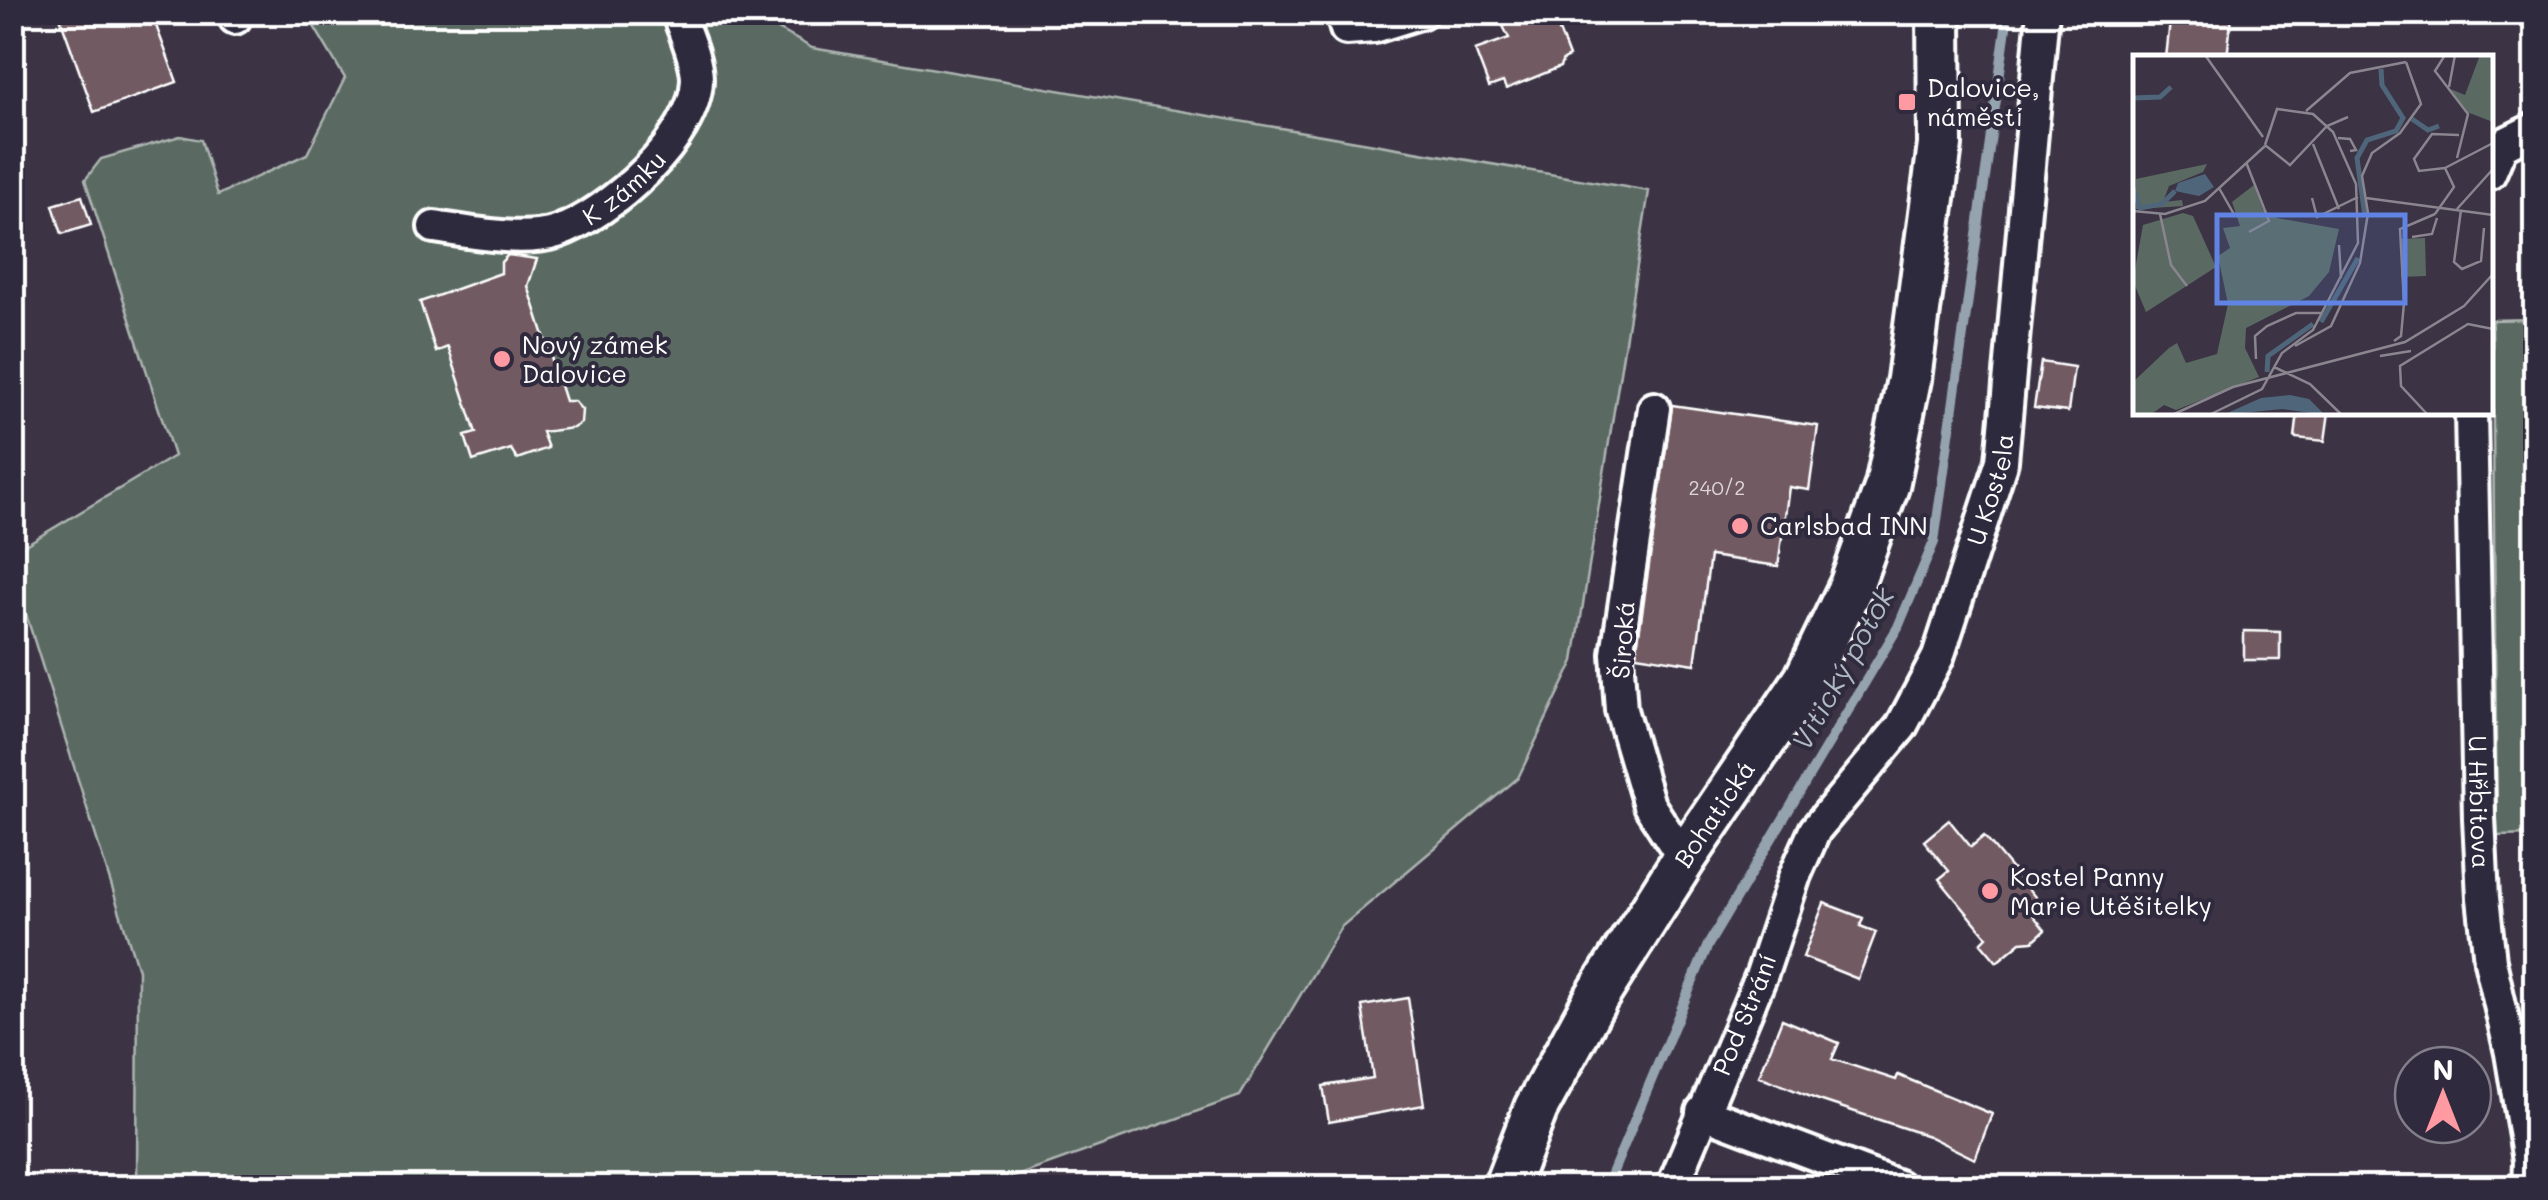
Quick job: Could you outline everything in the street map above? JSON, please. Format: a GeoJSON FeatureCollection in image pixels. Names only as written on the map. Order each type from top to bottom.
{"type":"FeatureCollection","features":[{"type":"Feature","properties":{"kind":"street","name":"K zámku"},"geometry":{"type":"LineString","coordinates":[[434,228],[492,236],[554,234],[588,217],[630,188],[664,150],[690,109],[697,78],[677,12]]}},
{"type":"Feature","properties":{"kind":"street"},"geometry":{"type":"LineString","coordinates":[[1341,12],[1346,29],[1374,27],[1422,12]]}},
{"type":"Feature","properties":{"kind":"street","name":"Bohatická"},"geometry":{"type":"LineString","coordinates":[[1505,1188],[1536,1108],[1596,998],[1806,679],[1851,586],[1886,486],[1909,379],[1940,146],[1940,12]]}},
{"type":"Feature","properties":{"kind":"street","name":"U Kostela"},"geometry":{"type":"LineString","coordinates":[[1782,914],[1815,830],[1901,727],[1938,657],[2002,461],[2043,12]]}},
{"type":"Feature","properties":{"kind":"street"},"geometry":{"type":"LineString","coordinates":[[2493,165],[2502,145],[2536,128]]}},
{"type":"Feature","properties":{"kind":"street","name":"Široká"},"geometry":{"type":"LineString","coordinates":[[1654,408],[1617,654],[1621,710],[1649,805],[1684,859]]}},
{"type":"Feature","properties":{"kind":"street","name":"U Hřbitova"},"geometry":{"type":"LineString","coordinates":[[2471,415],[2483,898],[2490,961],[2529,1162],[2528,1188]]}},
{"type":"Feature","properties":{"kind":"street","name":"Pod Strání"},"geometry":{"type":"LineString","coordinates":[[1672,1188],[1762,974],[1782,914]]}},
{"type":"Feature","properties":{"kind":"street"},"geometry":{"type":"LineString","coordinates":[[1702,1112],[1898,1186]]}},
{"type":"Feature","properties":{"kind":"green space"},"geometry":{"type":"Polygon","coordinates":[[[306,13],[750,13],[812,48],[1649,191],[1574,661],[1518,778],[1341,927],[1240,1096],[986,1187],[137,1187],[138,970],[13,573],[12,553],[174,456],[85,180],[101,159],[180,136],[201,140],[218,195],[307,154],[345,78],[306,13]]]}},
{"type":"Feature","properties":{"kind":"green space"},"geometry":{"type":"Polygon","coordinates":[[[2535,319],[2535,835],[2497,836],[2493,320],[2535,319]]]}},
{"type":"Feature","properties":{"kind":"building"},"geometry":{"type":"Polygon","coordinates":[[[58,12],[151,12],[177,82],[94,112],[58,12]]]}},
{"type":"Feature","properties":{"kind":"building"},"geometry":{"type":"Polygon","coordinates":[[[1539,12],[1552,12],[1569,57],[1560,67],[1506,89],[1503,82],[1489,87],[1475,50],[1509,38],[1503,26],[1539,12]]]}},
{"type":"Feature","properties":{"kind":"building"},"geometry":{"type":"Polygon","coordinates":[[[2171,12],[2232,12],[2227,55],[2166,55],[2171,12]]]}},
{"type":"Feature","properties":{"kind":"building"},"geometry":{"type":"Polygon","coordinates":[[[82,196],[91,225],[62,234],[53,205],[82,196]]]}},
{"type":"Feature","properties":{"kind":"building","name":"Nový zámek Dalovice"},"geometry":{"type":"Polygon","coordinates":[[[508,255],[537,259],[528,286],[565,401],[574,401],[582,410],[581,423],[573,428],[542,432],[548,448],[517,459],[511,449],[473,461],[465,436],[476,433],[448,347],[436,352],[420,302],[501,273],[501,262],[508,255]]]}},
{"type":"Feature","properties":{"kind":"building"},"geometry":{"type":"Polygon","coordinates":[[[2041,362],[2074,367],[2068,412],[2034,408],[2041,362]]]}},
{"type":"Feature","properties":{"kind":"building"},"geometry":{"type":"Polygon","coordinates":[[[1672,405],[1818,426],[1809,490],[1789,487],[1778,566],[1710,556],[1695,664],[1636,655],[1672,405]]]}},
{"type":"Feature","properties":{"kind":"building"},"geometry":{"type":"Polygon","coordinates":[[[2298,415],[2329,415],[2325,441],[2295,438],[2298,415]]]}},
{"type":"Feature","properties":{"kind":"building"},"geometry":{"type":"Polygon","coordinates":[[[2244,631],[2280,632],[2280,660],[2244,660],[2244,631]]]}},
{"type":"Feature","properties":{"kind":"building","name":"Kostel Panny Marie Utěšitelky"},"geometry":{"type":"Polygon","coordinates":[[[1949,820],[1971,847],[1984,836],[2036,898],[2026,906],[2045,930],[2033,941],[2021,942],[1997,962],[1981,943],[1987,937],[1939,879],[1949,871],[1924,841],[1949,820]]]}},
{"type":"Feature","properties":{"kind":"building"},"geometry":{"type":"Polygon","coordinates":[[[1824,903],[1863,918],[1860,926],[1876,932],[1858,979],[1803,957],[1824,903]]]}},
{"type":"Feature","properties":{"kind":"building"},"geometry":{"type":"Polygon","coordinates":[[[1408,998],[1424,1105],[1329,1122],[1323,1086],[1373,1078],[1362,1006],[1408,998]]]}},
{"type":"Feature","properties":{"kind":"building"},"geometry":{"type":"Polygon","coordinates":[[[1782,1019],[1839,1043],[1832,1059],[1896,1080],[1898,1075],[1992,1114],[1975,1159],[1928,1136],[1759,1076],[1782,1019]]]}},
{"type":"Feature","properties":{"kind":"waterway","name":"Vitický potok"},"geometry":{"type":"LineString","coordinates":[[1606,1188],[1708,945],[1898,627],[1934,542],[2006,28],[2004,12]]}},
{"type":"Feature","properties":{"kind":"place","name":"Dalovice, náměstí"},"geometry":{"type":"Point","coordinates":[1907,102]}},
{"type":"Feature","properties":{"kind":"place","name":"Nový zámek Dalovice"},"geometry":{"type":"Point","coordinates":[502,359]}},
{"type":"Feature","properties":{"kind":"place","name":"Carlsbad INN"},"geometry":{"type":"Point","coordinates":[1740,526]}},
{"type":"Feature","properties":{"kind":"place","name":"Kostel Panny Marie Utěšitelky"},"geometry":{"type":"Point","coordinates":[1990,891]}}]}
